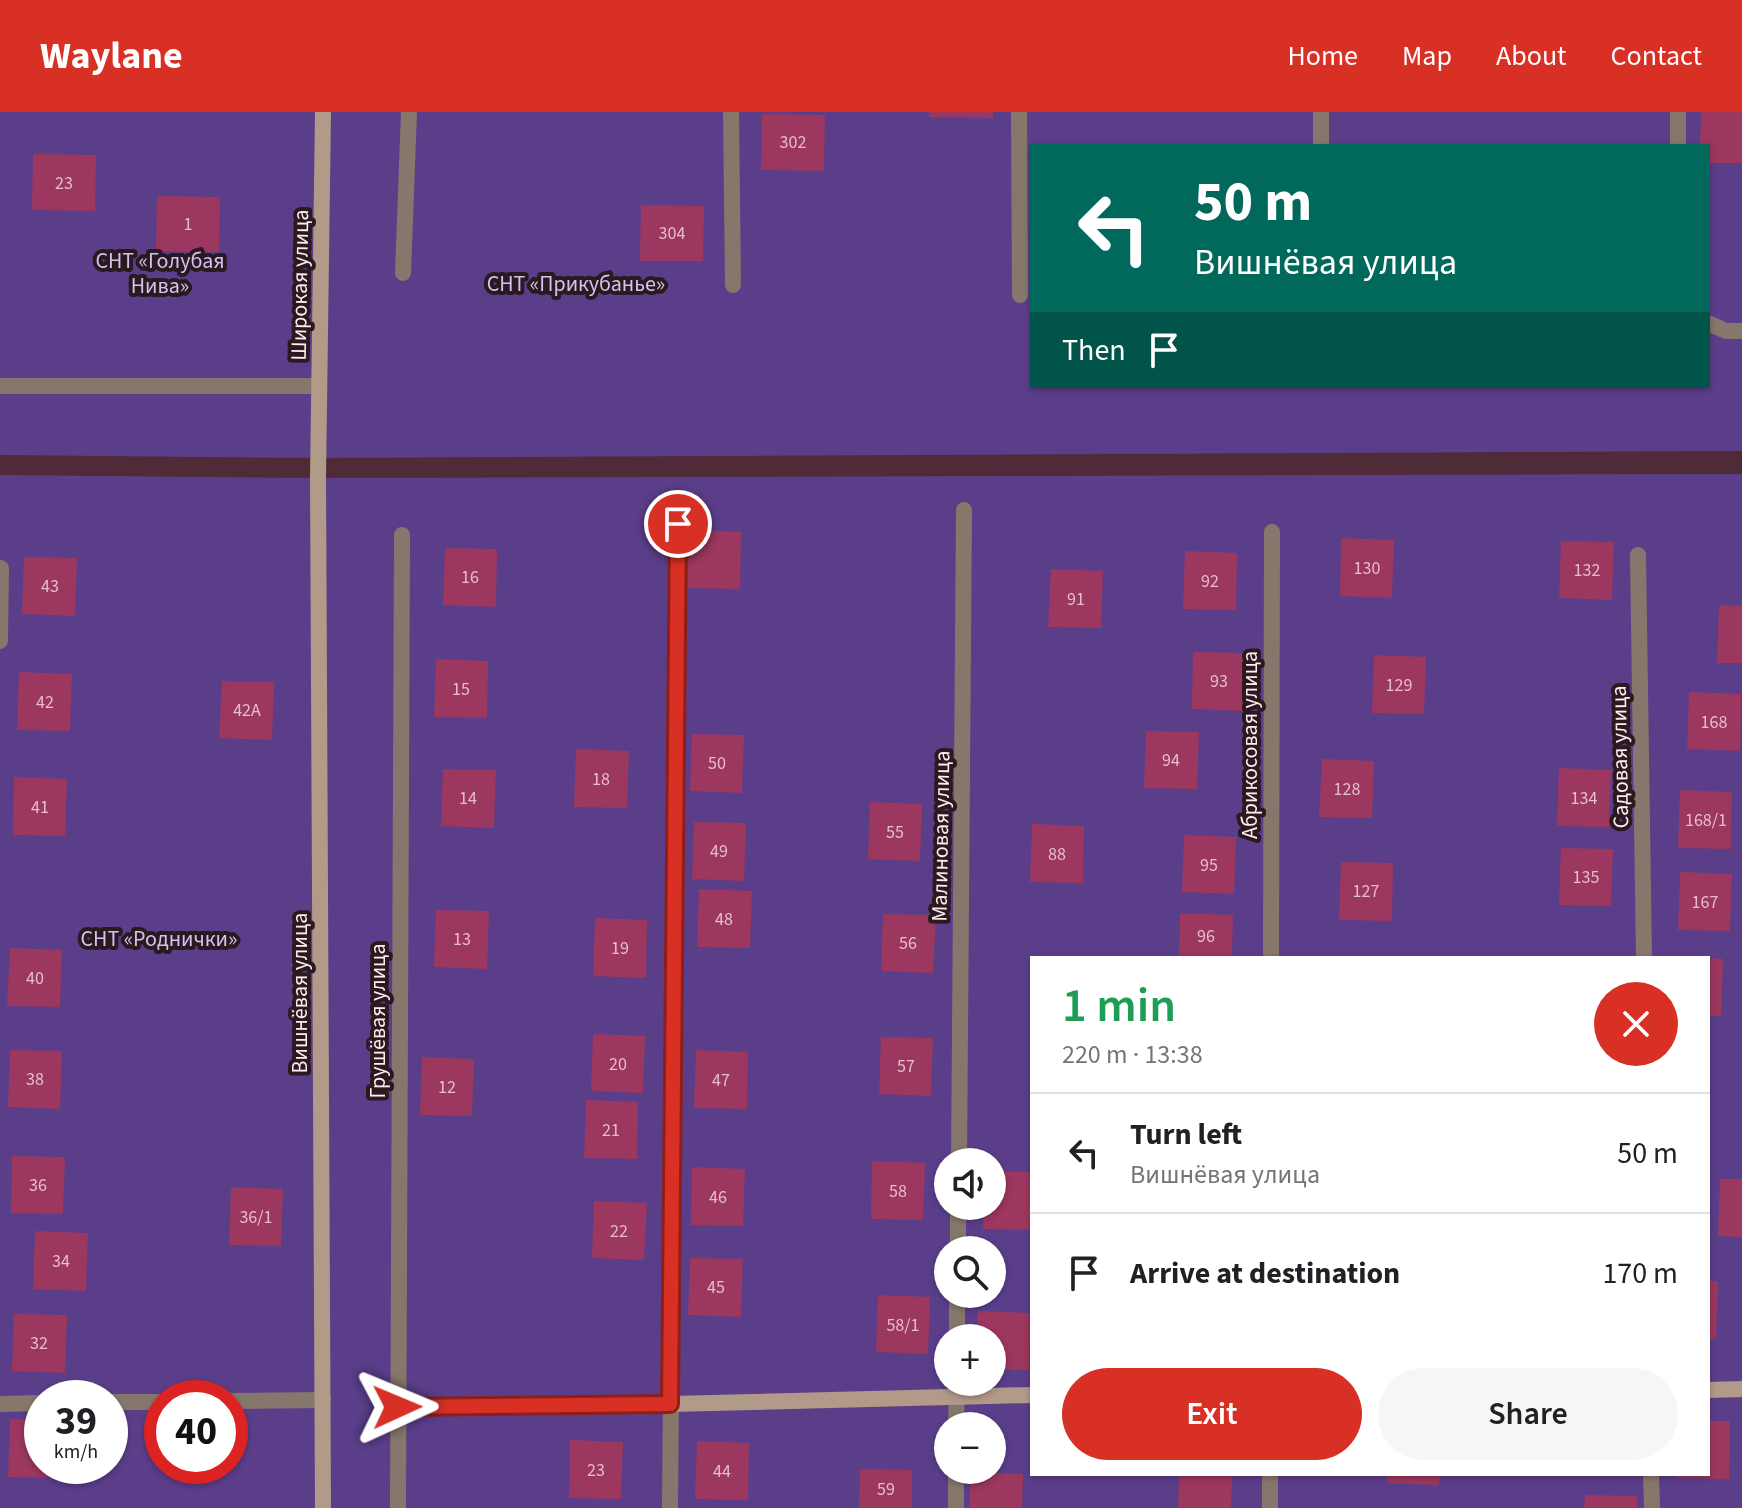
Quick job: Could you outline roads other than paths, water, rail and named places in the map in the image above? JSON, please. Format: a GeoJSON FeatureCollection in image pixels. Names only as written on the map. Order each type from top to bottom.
{"type":"FeatureCollection","features":[{"type":"Feature","properties":{"kind":"street","name":"Широкая улица"},"geometry":{"type":"LineString","coordinates":[[318,478],[323,112]]}},
{"type":"Feature","properties":{"kind":"street"},"geometry":{"type":"LineString","coordinates":[[403,273],[409,112]]}},
{"type":"Feature","properties":{"kind":"street"},"geometry":{"type":"LineString","coordinates":[[731,112],[733,285]]}},
{"type":"Feature","properties":{"kind":"street"},"geometry":{"type":"LineString","coordinates":[[1019,112],[1020,295]]}},
{"type":"Feature","properties":{"kind":"street"},"geometry":{"type":"LineString","coordinates":[[1321,112],[1321,144]]}},
{"type":"Feature","properties":{"kind":"street"},"geometry":{"type":"LineString","coordinates":[[1678,112],[1678,144]]}},
{"type":"Feature","properties":{"kind":"street"},"geometry":{"type":"LineString","coordinates":[[1710,324],[1726,331],[1742,331]]}},
{"type":"Feature","properties":{"kind":"street"},"geometry":{"type":"LineString","coordinates":[[0,386],[319,386]]}},
{"type":"Feature","properties":{"kind":"street","name":"Вишнёвая улица"},"geometry":{"type":"LineString","coordinates":[[318,478],[323,1508]]}},
{"type":"Feature","properties":{"kind":"street","name":"Малиновая улица"},"geometry":{"type":"LineString","coordinates":[[959,1148],[964,510]]}},
{"type":"Feature","properties":{"kind":"street"},"geometry":{"type":"LineString","coordinates":[[670,1508],[678,524]]}},
{"type":"Feature","properties":{"kind":"street","name":"Абрикосовая улица"},"geometry":{"type":"LineString","coordinates":[[1271,956],[1272,532]]}},
{"type":"Feature","properties":{"kind":"street","name":"Грушёвая улица"},"geometry":{"type":"LineString","coordinates":[[398,1508],[402,535]]}},
{"type":"Feature","properties":{"kind":"street","name":"Садовая улица"},"geometry":{"type":"LineString","coordinates":[[1638,555],[1644,956]]}},
{"type":"Feature","properties":{"kind":"street"},"geometry":{"type":"LineString","coordinates":[[0,641],[1,568]]}},
{"type":"Feature","properties":{"kind":"street"},"geometry":{"type":"LineString","coordinates":[[1710,1390],[1742,1389]]}},
{"type":"Feature","properties":{"kind":"street"},"geometry":{"type":"LineString","coordinates":[[397,1407],[670,1404],[934,1390]]}},
{"type":"Feature","properties":{"kind":"street"},"geometry":{"type":"LineString","coordinates":[[1006,1393],[1030,1395]]}},
{"type":"Feature","properties":{"kind":"street"},"geometry":{"type":"LineString","coordinates":[[248,1401],[323,1400]]}},
{"type":"Feature","properties":{"kind":"street"},"geometry":{"type":"LineString","coordinates":[[0,1404],[24,1403]]}},
{"type":"Feature","properties":{"kind":"street"},"geometry":{"type":"LineString","coordinates":[[1270,1476],[1270,1508]]}},
{"type":"Feature","properties":{"kind":"street"},"geometry":{"type":"LineString","coordinates":[[1651,1476],[1652,1508]]}},
{"type":"Feature","properties":{"kind":"street"},"geometry":{"type":"LineString","coordinates":[[956,1484],[956,1508]]}},
{"type":"Feature","properties":{"kind":"park label","name":"СНТ «Голубая Нива»"},"geometry":{"type":"Point","coordinates":[160,272]}},
{"type":"Feature","properties":{"kind":"park label","name":"СНТ «Прикубанье»"},"geometry":{"type":"Point","coordinates":[576,283]}},
{"type":"Feature","properties":{"kind":"park label","name":"СНТ «Роднички»"},"geometry":{"type":"Point","coordinates":[159,938]}}]}
